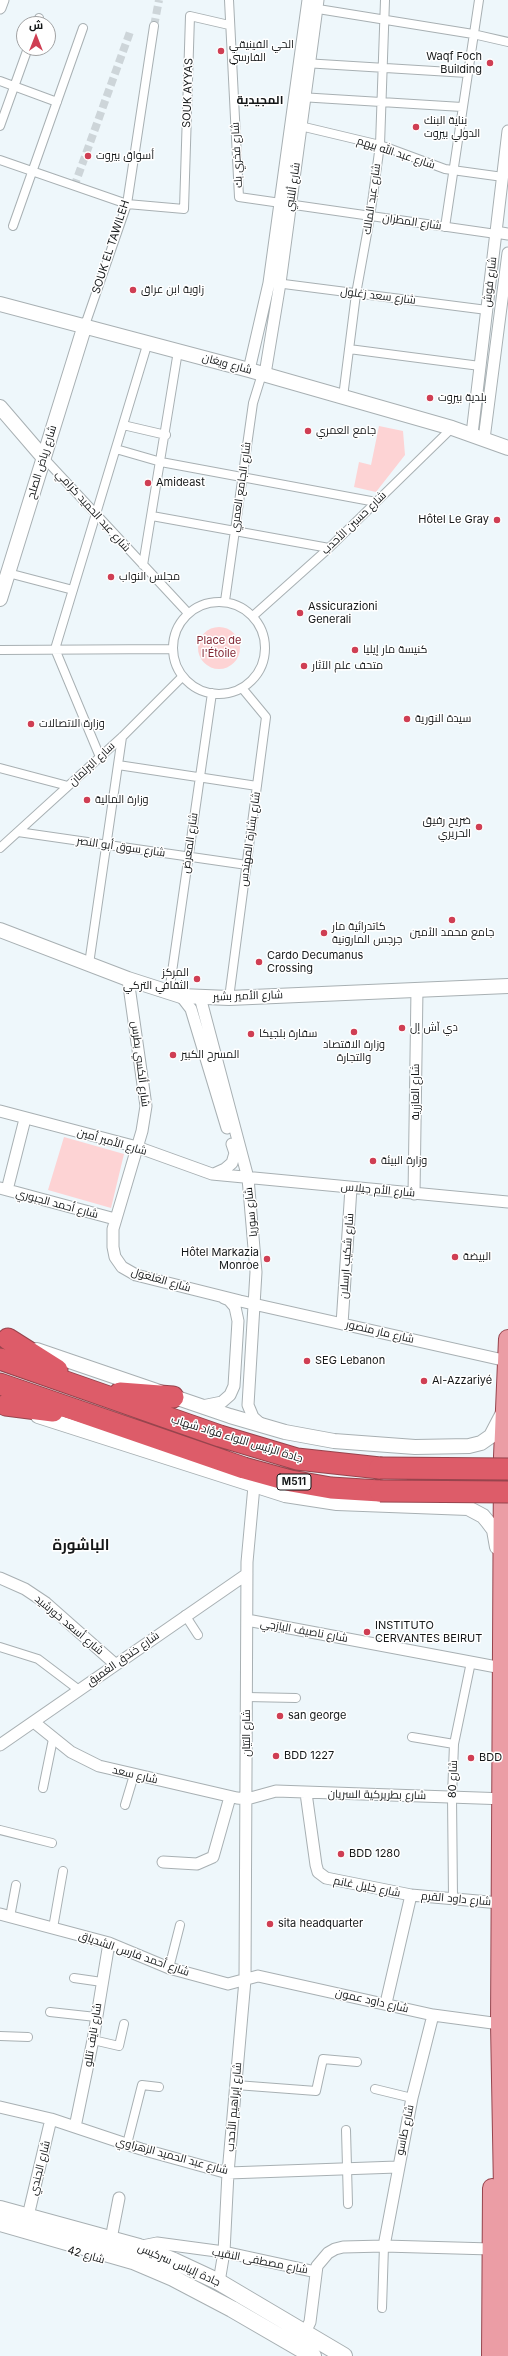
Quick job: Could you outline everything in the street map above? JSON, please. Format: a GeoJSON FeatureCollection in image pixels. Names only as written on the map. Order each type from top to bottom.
{"type":"FeatureCollection","features":[{"type":"Feature","properties":{"kind":"highway"},"geometry":{"type":"LineString","coordinates":[[4,1338],[89,1390],[173,1398]]}},
{"type":"Feature","properties":{"kind":"highway","name":"جادة الرئيس اللواء فؤاد شهاب"},"geometry":{"type":"LineString","coordinates":[[5,1360],[220,1436],[297,1459],[380,1468],[508,1470]]}},
{"type":"Feature","properties":{"kind":"highway","name":"جادة الرئيس اللواء فؤاد شهاب"},"geometry":{"type":"LineString","coordinates":[[4,1395],[96,1417],[212,1457],[291,1481],[331,1488],[380,1491],[508,1492]]}},
{"type":"Feature","properties":{"kind":"highway"},"geometry":{"type":"LineString","coordinates":[[96,1417],[169,1457]]}},
{"type":"Feature","properties":{"kind":"main road"},"geometry":{"type":"LineString","coordinates":[[506,2356],[504,2312],[504,2190],[501,2145],[500,1903],[505,1799],[502,1592],[504,1409],[508,1339]]}},
{"type":"Feature","properties":{"kind":"main road"},"geometry":{"type":"LineString","coordinates":[[491,2356],[493,2173],[501,2145]]}},
{"type":"Feature","properties":{"kind":"main road","name":"جادة إلياس سركيس"},"geometry":{"type":"LineString","coordinates":[[0,2209],[28,2216],[109,2249],[173,2278],[232,2309],[309,2355]]}},
{"type":"Feature","properties":{"kind":"main road","name":"جادة إلياس سركيس"},"geometry":{"type":"LineString","coordinates":[[0,2223],[109,2249],[139,2247],[220,2282],[304,2334],[344,2356]]}},
{"type":"Feature","properties":{"kind":"main road","name":"شارع 42"},"geometry":{"type":"LineString","coordinates":[[0,2230],[156,2276],[173,2278]]}},
{"type":"Feature","properties":{"kind":"street"},"geometry":{"type":"LineString","coordinates":[[0,8],[3,0]]}},
{"type":"Feature","properties":{"kind":"street","name":"شارع فخري بك"},"geometry":{"type":"LineString","coordinates":[[229,0],[229,25],[239,197],[285,204]]}},
{"type":"Feature","properties":{"kind":"street","name":"شارع عبد المالك"},"geometry":{"type":"LineString","coordinates":[[343,397],[356,294],[370,216],[380,145],[381,68],[385,0]]}},
{"type":"Feature","properties":{"kind":"street"},"geometry":{"type":"LineString","coordinates":[[445,227],[479,0]]}},
{"type":"Feature","properties":{"kind":"street"},"geometry":{"type":"LineString","coordinates":[[312,4],[384,20],[473,34],[508,42]]}},
{"type":"Feature","properties":{"kind":"street","name":"شارع أللنبي"},"geometry":{"type":"LineString","coordinates":[[258,372],[274,283],[312,4]]}},
{"type":"Feature","properties":{"kind":"street","name":"SOUK AYYAS"},"geometry":{"type":"LineString","coordinates":[[127,204],[184,209],[190,16],[229,25]]}},
{"type":"Feature","properties":{"kind":"street","name":"SOUK EL TAWILEH"},"geometry":{"type":"LineString","coordinates":[[85,325],[127,204],[154,26]]}},
{"type":"Feature","properties":{"kind":"street"},"geometry":{"type":"LineString","coordinates":[[13,226],[83,28]]}},
{"type":"Feature","properties":{"kind":"street"},"geometry":{"type":"LineString","coordinates":[[0,126],[25,56]]}},
{"type":"Feature","properties":{"kind":"street"},"geometry":{"type":"LineString","coordinates":[[304,63],[467,73]]}},
{"type":"Feature","properties":{"kind":"street"},"geometry":{"type":"LineString","coordinates":[[0,81],[57,102]]}},
{"type":"Feature","properties":{"kind":"street"},"geometry":{"type":"LineString","coordinates":[[300,97],[462,107]]}},
{"type":"Feature","properties":{"kind":"street","name":"شارع عبد الله بيهم"},"geometry":{"type":"LineString","coordinates":[[296,125],[380,145],[453,170],[502,177]]}},
{"type":"Feature","properties":{"kind":"street","name":"شارع فوش"},"geometry":{"type":"LineString","coordinates":[[478,436],[480,366],[502,177],[507,153],[508,131]]}},
{"type":"Feature","properties":{"kind":"street"},"geometry":{"type":"LineString","coordinates":[[0,160],[127,204]]}},
{"type":"Feature","properties":{"kind":"street","name":"شارع المطران"},"geometry":{"type":"LineString","coordinates":[[285,204],[496,233]]}},
{"type":"Feature","properties":{"kind":"street"},"geometry":{"type":"LineString","coordinates":[[496,233],[508,234]]}},
{"type":"Feature","properties":{"kind":"street","name":"شارع فوش"},"geometry":{"type":"LineString","coordinates":[[478,436],[504,313],[508,253]]}},
{"type":"Feature","properties":{"kind":"street","name":"شارع أللنبي"},"geometry":{"type":"LineString","coordinates":[[258,372],[274,283]]}},
{"type":"Feature","properties":{"kind":"street","name":"شارع سعد زغلول"},"geometry":{"type":"LineString","coordinates":[[274,283],[487,310]]}},
{"type":"Feature","properties":{"kind":"street","name":"شارع ويغان"},"geometry":{"type":"LineString","coordinates":[[0,304],[85,325],[258,372],[452,428],[478,436],[508,448]]}},
{"type":"Feature","properties":{"kind":"street","name":"شارع رياض الصلح"},"geometry":{"type":"LineString","coordinates":[[0,599],[43,456],[85,325]]}},
{"type":"Feature","properties":{"kind":"street"},"geometry":{"type":"LineString","coordinates":[[100,756],[55,649],[148,342]]}},
{"type":"Feature","properties":{"kind":"street"},"geometry":{"type":"LineString","coordinates":[[349,349],[480,366]]}},
{"type":"Feature","properties":{"kind":"street"},"geometry":{"type":"LineString","coordinates":[[143,565],[166,436],[178,351]]}},
{"type":"Feature","properties":{"kind":"street","name":"شارع الجامع العمري"},"geometry":{"type":"LineString","coordinates":[[225,601],[258,372]]}},
{"type":"Feature","properties":{"kind":"street","name":"شارع عبد الحميد كرامي"},"geometry":{"type":"LineString","coordinates":[[0,407],[43,456],[188,613]]}},
{"type":"Feature","properties":{"kind":"street"},"geometry":{"type":"LineString","coordinates":[[124,425],[166,436]]}},
{"type":"Feature","properties":{"kind":"street","name":"شارع حسين الأحدب"},"geometry":{"type":"LineString","coordinates":[[253,616],[329,548],[452,428]]}},
{"type":"Feature","properties":{"kind":"street"},"geometry":{"type":"LineString","coordinates":[[116,449],[161,462],[376,502]]}},
{"type":"Feature","properties":{"kind":"street"},"geometry":{"type":"LineString","coordinates":[[152,516],[329,548]]}},
{"type":"Feature","properties":{"kind":"street"},"geometry":{"type":"LineString","coordinates":[[8,573],[73,590]]}},
{"type":"Feature","properties":{"kind":"street"},"geometry":{"type":"LineString","coordinates":[[225,601],[240,606],[253,616],[262,629],[266,645],[264,661],[256,676],[242,688],[234,692],[212,693],[193,687],[182,677],[175,665],[172,649],[174,633],[182,619],[188,613],[209,602],[225,601]]}},
{"type":"Feature","properties":{"kind":"street"},"geometry":{"type":"LineString","coordinates":[[0,650],[172,649]]}},
{"type":"Feature","properties":{"kind":"street","name":"سارع البرلمان"},"geometry":{"type":"LineString","coordinates":[[0,848],[122,737],[182,677]]}},
{"type":"Feature","properties":{"kind":"street","name":"شارع بشارة المهندس"},"geometry":{"type":"LineString","coordinates":[[229,998],[266,717],[242,688]]}},
{"type":"Feature","properties":{"kind":"street","name":"شارع المعرض"},"geometry":{"type":"LineString","coordinates":[[175,994],[188,857],[212,693]]}},
{"type":"Feature","properties":{"kind":"street"},"geometry":{"type":"LineString","coordinates":[[89,964],[122,737]]}},
{"type":"Feature","properties":{"kind":"street"},"geometry":{"type":"LineString","coordinates":[[118,765],[257,786]]}},
{"type":"Feature","properties":{"kind":"street"},"geometry":{"type":"LineString","coordinates":[[0,768],[68,786]]}},
{"type":"Feature","properties":{"kind":"street","name":"شارع سوق أبو النصر"},"geometry":{"type":"LineString","coordinates":[[18,832],[247,865]]}},
{"type":"Feature","properties":{"kind":"street","name":"شارع الأمير بشير"},"geometry":{"type":"LineString","coordinates":[[0,930],[128,979],[175,994],[200,997],[229,998],[508,986]]}},
{"type":"Feature","properties":{"kind":"street","name":"شارع ألكسي بطرس"},"geometry":{"type":"LineString","coordinates":[[128,979],[146,1094],[145,1119],[137,1147]]}},
{"type":"Feature","properties":{"kind":"street","name":"شارع العازرية"},"geometry":{"type":"LineString","coordinates":[[414,1194],[417,989]]}},
{"type":"Feature","properties":{"kind":"street"},"geometry":{"type":"LineString","coordinates":[[175,994],[191,1009],[235,1153],[230,1165],[212,1174]]}},
{"type":"Feature","properties":{"kind":"street","name":"شارع سوريا"},"geometry":{"type":"LineString","coordinates":[[200,997],[248,1178],[256,1272],[248,1405],[253,1417],[264,1427]]}},
{"type":"Feature","properties":{"kind":"street","name":"شارع الأمير أمين"},"geometry":{"type":"LineString","coordinates":[[0,1111],[25,1119],[137,1147],[212,1174],[248,1178]]}},
{"type":"Feature","properties":{"kind":"street"},"geometry":{"type":"LineString","coordinates":[[3,1189],[25,1119]]}},
{"type":"Feature","properties":{"kind":"street","name":"شارع الغلغول"},"geometry":{"type":"LineString","coordinates":[[137,1147],[115,1219],[113,1247],[116,1257],[122,1267],[136,1275],[253,1304]]}},
{"type":"Feature","properties":{"kind":"street","name":"شارع الأم جيلاس"},"geometry":{"type":"LineString","coordinates":[[248,1178],[508,1202]]}},
{"type":"Feature","properties":{"kind":"street","name":"شارع شكيب ارسلان"},"geometry":{"type":"LineString","coordinates":[[342,1324],[352,1188]]}},
{"type":"Feature","properties":{"kind":"street","name":"شارع أحمد الجبوري"},"geometry":{"type":"LineString","coordinates":[[3,1189],[115,1219]]}},
{"type":"Feature","properties":{"kind":"street"},"geometry":{"type":"LineString","coordinates":[[197,1406],[212,1405],[222,1402],[230,1395],[235,1381],[238,1331],[237,1313],[229,1300],[208,1293]]}},
{"type":"Feature","properties":{"kind":"street","name":"شارع مار منصور"},"geometry":{"type":"LineString","coordinates":[[253,1304],[507,1361]]}},
{"type":"Feature","properties":{"kind":"street"},"geometry":{"type":"LineString","coordinates":[[4,1338],[173,1398],[264,1427],[334,1441],[415,1447],[463,1447],[481,1443],[495,1430],[504,1409]]}},
{"type":"Feature","properties":{"kind":"street"},"geometry":{"type":"LineString","coordinates":[[4,1395],[169,1457],[254,1486],[319,1501],[413,1506],[457,1506],[468,1508],[483,1516],[494,1530],[502,1592]]}},
{"type":"Feature","properties":{"kind":"street"},"geometry":{"type":"LineString","coordinates":[[413,1506],[429,1494],[433,1480],[429,1461],[415,1447]]}},
{"type":"Feature","properties":{"kind":"street","name":"شارع التيّان"},"geometry":{"type":"LineString","coordinates":[[245,1980],[247,1562],[254,1486]]}},
{"type":"Feature","properties":{"kind":"street","name":"شارع خندق الغميق"},"geometry":{"type":"LineString","coordinates":[[0,1745],[35,1723],[115,1664],[247,1574]]}},
{"type":"Feature","properties":{"kind":"street","name":"شارع أسعد خورشيد"},"geometry":{"type":"LineString","coordinates":[[0,1578],[25,1589],[46,1603],[115,1664]]}},
{"type":"Feature","properties":{"kind":"street"},"geometry":{"type":"LineString","coordinates":[[185,1616],[198,1635]]}},
{"type":"Feature","properties":{"kind":"street","name":"شارع ناصيف اليازجي"},"geometry":{"type":"LineString","coordinates":[[247,1620],[502,1668]]}},
{"type":"Feature","properties":{"kind":"street"},"geometry":{"type":"LineString","coordinates":[[0,1646],[38,1659],[79,1690]]}},
{"type":"Feature","properties":{"kind":"street","name":"شارع 80"},"geometry":{"type":"LineString","coordinates":[[453,1898],[452,1796],[454,1744],[471,1662]]}},
{"type":"Feature","properties":{"kind":"street"},"geometry":{"type":"LineString","coordinates":[[247,1697],[296,1698]]}},
{"type":"Feature","properties":{"kind":"street","name":"شارع سعد"},"geometry":{"type":"LineString","coordinates":[[35,1723],[71,1752],[99,1766],[230,1797],[247,1799]]}},
{"type":"Feature","properties":{"kind":"street"},"geometry":{"type":"LineString","coordinates":[[412,1737],[454,1744]]}},
{"type":"Feature","properties":{"kind":"street"},"geometry":{"type":"LineString","coordinates":[[43,1788],[53,1739]]}},
{"type":"Feature","properties":{"kind":"street"},"geometry":{"type":"LineString","coordinates":[[125,1805],[134,1775]]}},
{"type":"Feature","properties":{"kind":"street","name":"شارع بطريركية السريان"},"geometry":{"type":"LineString","coordinates":[[247,1799],[276,1791],[505,1799]]}},
{"type":"Feature","properties":{"kind":"street","name":"شارع خليل غانم"},"geometry":{"type":"LineString","coordinates":[[306,1793],[316,1865],[322,1876],[332,1880],[411,1895],[386,2003]]}},
{"type":"Feature","properties":{"kind":"street"},"geometry":{"type":"LineString","coordinates":[[162,1862],[197,1864],[213,1857],[230,1797]]}},
{"type":"Feature","properties":{"kind":"street"},"geometry":{"type":"LineString","coordinates":[[0,1830],[52,1843]]}},
{"type":"Feature","properties":{"kind":"street"},"geometry":{"type":"LineString","coordinates":[[54,1928],[63,1871]]}},
{"type":"Feature","properties":{"kind":"street"},"geometry":{"type":"LineString","coordinates":[[5,1915],[16,1885]]}},
{"type":"Feature","properties":{"kind":"street","name":"شارع داود القرم"},"geometry":{"type":"LineString","coordinates":[[411,1895],[500,1903]]}},
{"type":"Feature","properties":{"kind":"street","name":"شارع أحمد فارس الشدياق"},"geometry":{"type":"LineString","coordinates":[[5,1915],[109,1943],[169,1968],[228,1984],[245,1980]]}},
{"type":"Feature","properties":{"kind":"street"},"geometry":{"type":"LineString","coordinates":[[169,1968],[180,1925]]}},
{"type":"Feature","properties":{"kind":"street","name":"شارع نايف تللو"},"geometry":{"type":"LineString","coordinates":[[76,2127],[94,2040],[96,2017],[109,1943]]}},
{"type":"Feature","properties":{"kind":"street","name":"شارع داود عمون"},"geometry":{"type":"LineString","coordinates":[[245,1980],[258,1976],[386,2003],[434,2015],[500,2024]]}},
{"type":"Feature","properties":{"kind":"street"},"geometry":{"type":"LineString","coordinates":[[74,1978],[102,1982]]}},
{"type":"Feature","properties":{"kind":"street","name":"شارع إبراهيم الأحدب"},"geometry":{"type":"LineString","coordinates":[[220,2282],[224,2252],[228,2173],[245,1980]]}},
{"type":"Feature","properties":{"kind":"street"},"geometry":{"type":"LineString","coordinates":[[50,2012],[96,2017]]}},
{"type":"Feature","properties":{"kind":"street","name":"شارع طاسو"},"geometry":{"type":"LineString","coordinates":[[384,2246],[397,2167],[412,2098],[434,2015]]}},
{"type":"Feature","properties":{"kind":"street"},"geometry":{"type":"LineString","coordinates":[[94,2040],[119,2046],[124,2024]]}},
{"type":"Feature","properties":{"kind":"street"},"geometry":{"type":"LineString","coordinates":[[0,2036],[28,2038]]}},
{"type":"Feature","properties":{"kind":"street"},"geometry":{"type":"LineString","coordinates":[[236,2085],[316,2091],[323,2059],[357,2062]]}},
{"type":"Feature","properties":{"kind":"street"},"geometry":{"type":"LineString","coordinates":[[127,2144],[142,2085],[159,2087]]}},
{"type":"Feature","properties":{"kind":"street"},"geometry":{"type":"LineString","coordinates":[[375,2089],[412,2098]]}},
{"type":"Feature","properties":{"kind":"street","name":"شارع عبد الحميد الزهراوي"},"geometry":{"type":"LineString","coordinates":[[0,2107],[51,2119],[127,2144],[228,2173],[397,2167]]}},
{"type":"Feature","properties":{"kind":"street","name":"شارع الجندي"},"geometry":{"type":"LineString","coordinates":[[28,2216],[51,2119]]}},
{"type":"Feature","properties":{"kind":"street"},"geometry":{"type":"LineString","coordinates":[[346,2130],[345,2169],[348,2204]]}},
{"type":"Feature","properties":{"kind":"street"},"geometry":{"type":"LineString","coordinates":[[109,2249],[119,2198]]}},
{"type":"Feature","properties":{"kind":"street","name":"شارع مصطفى النقيب"},"geometry":{"type":"LineString","coordinates":[[139,2247],[162,2243],[224,2252],[316,2272],[322,2259],[335,2249],[343,2247],[384,2246],[491,2249]]}},
{"type":"Feature","properties":{"kind":"street"},"geometry":{"type":"LineString","coordinates":[[382,2308],[384,2246]]}},
{"type":"Feature","properties":{"kind":"street"},"geometry":{"type":"LineString","coordinates":[[304,2334],[310,2322],[316,2272]]}},
{"type":"Feature","properties":{"kind":"green space"},"geometry":{"type":"Polygon","coordinates":[[[379,426],[403,431],[405,455],[376,492],[354,487],[359,462],[371,465],[379,426]]]}},
{"type":"Feature","properties":{"kind":"green space","name":"Place de l'Étoile"},"geometry":{"type":"Polygon","coordinates":[[[215,627],[223,627],[231,630],[237,636],[240,648],[237,660],[231,666],[223,669],[215,669],[207,666],[201,660],[198,652],[198,644],[201,636],[207,630],[215,627]]]}},
{"type":"Feature","properties":{"kind":"green space"},"geometry":{"type":"Polygon","coordinates":[[[64,1137],[124,1154],[111,1208],[48,1190],[64,1137]]]}},
{"type":"Feature","properties":{"kind":"tunnel"},"geometry":{"type":"LineString","coordinates":[[154,26],[159,0]]}},
{"type":"Feature","properties":{"kind":"tunnel"},"geometry":{"type":"LineString","coordinates":[[74,187],[130,32]]}},
{"type":"Feature","properties":{"kind":"place","name":"الحي الفينيقي الفارسي"},"geometry":{"type":"Point","coordinates":[221,51]}},
{"type":"Feature","properties":{"kind":"place","name":"Waqf Foch Building"},"geometry":{"type":"Point","coordinates":[490,63]}},
{"type":"Feature","properties":{"kind":"place","name":"بناية البنك الدولي بيروت"},"geometry":{"type":"Point","coordinates":[416,127]}},
{"type":"Feature","properties":{"kind":"place","name":"أسواق بيروت"},"geometry":{"type":"Point","coordinates":[88,156]}},
{"type":"Feature","properties":{"kind":"place","name":"زاوية ابن عراق"},"geometry":{"type":"Point","coordinates":[133,290]}},
{"type":"Feature","properties":{"kind":"place","name":"بلدية بيروت"},"geometry":{"type":"Point","coordinates":[430,398]}},
{"type":"Feature","properties":{"kind":"place","name":"جامع العمري"},"geometry":{"type":"Point","coordinates":[308,431]}},
{"type":"Feature","properties":{"kind":"place","name":"Amideast"},"geometry":{"type":"Point","coordinates":[148,483]}},
{"type":"Feature","properties":{"kind":"place","name":"Hôtel Le Gray"},"geometry":{"type":"Point","coordinates":[497,520]}},
{"type":"Feature","properties":{"kind":"place","name":"مجلس النواب"},"geometry":{"type":"Point","coordinates":[111,577]}},
{"type":"Feature","properties":{"kind":"place","name":"Assicurazioni Generali"},"geometry":{"type":"Point","coordinates":[300,613]}},
{"type":"Feature","properties":{"kind":"place","name":"كنيسة مار إيليا"},"geometry":{"type":"Point","coordinates":[355,650]}},
{"type":"Feature","properties":{"kind":"place","name":"متحف علم الآثار"},"geometry":{"type":"Point","coordinates":[304,666]}},
{"type":"Feature","properties":{"kind":"place","name":"سيدة النورية"},"geometry":{"type":"Point","coordinates":[407,719]}},
{"type":"Feature","properties":{"kind":"place","name":"وزارة الاتصالات"},"geometry":{"type":"Point","coordinates":[31,724]}},
{"type":"Feature","properties":{"kind":"place","name":"وزارة المالية"},"geometry":{"type":"Point","coordinates":[87,800]}},
{"type":"Feature","properties":{"kind":"place","name":"ضريح رفيق الحريري"},"geometry":{"type":"Point","coordinates":[479,827]}},
{"type":"Feature","properties":{"kind":"place","name":"جامع محمد الأمين"},"geometry":{"type":"Point","coordinates":[452,920]}},
{"type":"Feature","properties":{"kind":"place","name":"كاتدرائية مار جرجس المارونية"},"geometry":{"type":"Point","coordinates":[324,933]}},
{"type":"Feature","properties":{"kind":"place","name":"Cardo Decumanus Crossing"},"geometry":{"type":"Point","coordinates":[259,962]}},
{"type":"Feature","properties":{"kind":"place","name":"المركز الثقافي التركي"},"geometry":{"type":"Point","coordinates":[197,979]}},
{"type":"Feature","properties":{"kind":"place","name":"دي آش إل"},"geometry":{"type":"Point","coordinates":[402,1028]}},
{"type":"Feature","properties":{"kind":"place","name":"وزارة الاقتصاد والتجارة"},"geometry":{"type":"Point","coordinates":[354,1032]}},
{"type":"Feature","properties":{"kind":"place","name":"سفارة بلجيكا"},"geometry":{"type":"Point","coordinates":[251,1034]}},
{"type":"Feature","properties":{"kind":"place","name":"المسرح الكبير"},"geometry":{"type":"Point","coordinates":[173,1055]}},
{"type":"Feature","properties":{"kind":"place","name":"وزارة البيئة"},"geometry":{"type":"Point","coordinates":[373,1161]}},
{"type":"Feature","properties":{"kind":"place","name":"البيضة"},"geometry":{"type":"Point","coordinates":[455,1257]}},
{"type":"Feature","properties":{"kind":"place","name":"Hôtel Markazia Monroe"},"geometry":{"type":"Point","coordinates":[267,1259]}},
{"type":"Feature","properties":{"kind":"place","name":"SEG Lebanon"},"geometry":{"type":"Point","coordinates":[307,1361]}},
{"type":"Feature","properties":{"kind":"place","name":"Al-Azzariyé"},"geometry":{"type":"Point","coordinates":[424,1381]}},
{"type":"Feature","properties":{"kind":"place","name":"INSTITUTO CERVANTES BEIRUT"},"geometry":{"type":"Point","coordinates":[367,1632]}},
{"type":"Feature","properties":{"kind":"place","name":"san george"},"geometry":{"type":"Point","coordinates":[280,1716]}},
{"type":"Feature","properties":{"kind":"place","name":"BDD 1227"},"geometry":{"type":"Point","coordinates":[276,1756]}},
{"type":"Feature","properties":{"kind":"place","name":"BDD"},"geometry":{"type":"Point","coordinates":[471,1758]}},
{"type":"Feature","properties":{"kind":"place","name":"BDD 1280"},"geometry":{"type":"Point","coordinates":[341,1854]}},
{"type":"Feature","properties":{"kind":"place","name":"sita headquarter"},"geometry":{"type":"Point","coordinates":[270,1924]}},
{"type":"Feature","properties":{"kind":"district","name":"المجيدية"},"geometry":{"type":"Point","coordinates":[260,100]}},
{"type":"Feature","properties":{"kind":"district","name":"الباشورة"},"geometry":{"type":"Point","coordinates":[81,1545]}}]}
